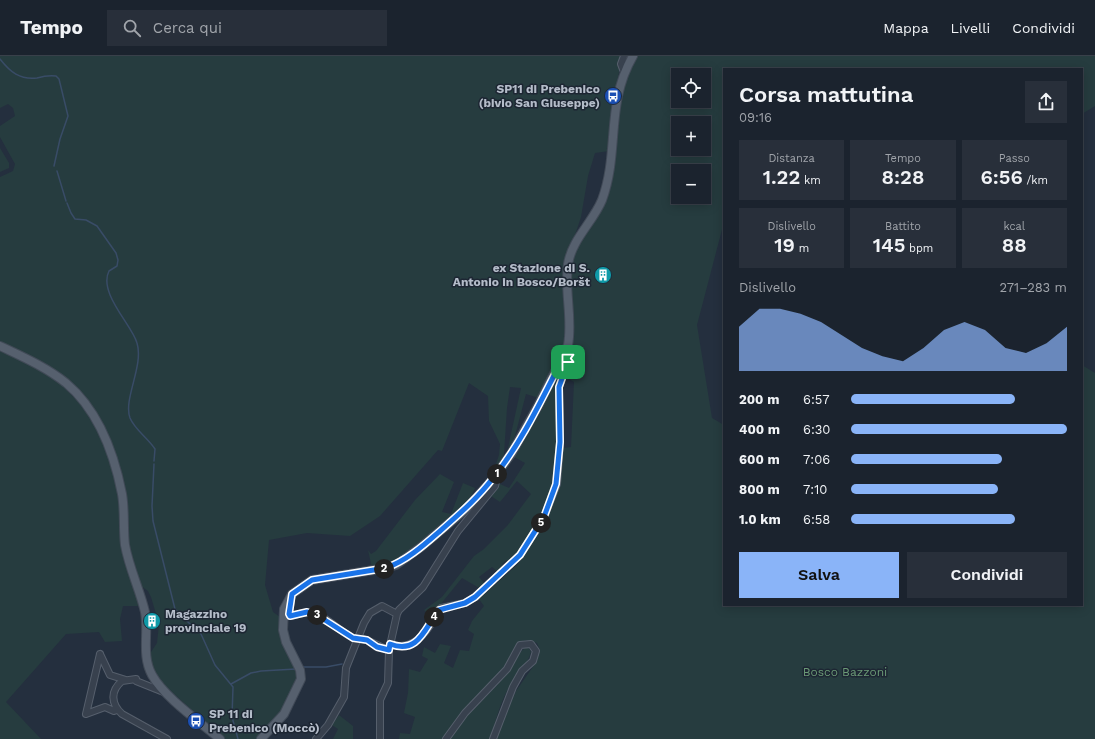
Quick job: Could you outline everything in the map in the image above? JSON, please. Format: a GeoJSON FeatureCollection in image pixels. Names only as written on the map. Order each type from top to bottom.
{"type":"FeatureCollection","features":[{"type":"Feature","properties":{"kind":"main road"},"geometry":{"type":"LineString","coordinates":[[261,739],[284,714],[301,679],[300,670],[286,642],[283,630],[284,609],[292,594],[312,580],[396,565],[421,547],[466,509],[493,479],[520,440],[565,354],[570,332],[568,265],[573,248],[597,210],[607,182],[611,167],[616,99],[624,72],[633,56]]}},
{"type":"Feature","properties":{"kind":"main road"},"geometry":{"type":"LineString","coordinates":[[0,346],[43,367],[66,383],[78,395],[93,415],[105,436],[116,469],[122,496],[127,552],[145,612],[147,662],[156,681],[166,693],[220,739]]}},
{"type":"Feature","properties":{"kind":"street"},"geometry":{"type":"LineString","coordinates":[[624,56],[621,64],[624,72]]}},
{"type":"Feature","properties":{"kind":"street"},"geometry":{"type":"LineString","coordinates":[[292,594],[290,616],[307,612],[317,615],[348,636],[367,640],[377,647],[411,646],[424,633],[441,608],[452,607],[471,600],[520,555],[536,533],[544,517],[556,484],[560,442],[558,393],[568,362],[568,358],[565,354]]}},
{"type":"Feature","properties":{"kind":"street"},"geometry":{"type":"LineString","coordinates":[[380,739],[380,700],[388,684],[390,647],[397,614],[399,610],[423,587],[461,526],[495,486],[496,482],[493,479]]}},
{"type":"Feature","properties":{"kind":"street"},"geometry":{"type":"LineString","coordinates":[[316,739],[328,725],[344,697],[346,668],[349,657],[370,613],[374,609],[382,606],[397,614]]}},
{"type":"Feature","properties":{"kind":"street"},"geometry":{"type":"LineString","coordinates":[[446,739],[466,713],[507,669],[520,645],[531,644],[536,651],[535,656],[515,682],[493,739]]}},
{"type":"Feature","properties":{"kind":"street"},"geometry":{"type":"LineString","coordinates":[[166,693],[136,681],[136,679],[126,680],[110,676],[100,654],[86,714],[105,707],[114,711],[117,710],[167,739]]}},
{"type":"Feature","properties":{"kind":"street"},"geometry":{"type":"LineString","coordinates":[[117,710],[114,702],[114,691],[118,684],[126,680]]}},
{"type":"Feature","properties":{"kind":"green space"},"geometry":{"type":"Polygon","coordinates":[[[0,56],[622,56],[613,104],[609,151],[595,153],[588,176],[581,217],[568,256],[568,337],[539,398],[526,394],[515,436],[507,452],[521,388],[510,387],[504,454],[502,462],[493,473],[499,455],[500,444],[489,421],[488,396],[469,383],[442,451],[438,450],[380,516],[350,536],[307,533],[269,540],[265,585],[273,612],[280,617],[298,676],[285,707],[257,739],[224,739],[163,684],[155,673],[149,655],[157,643],[159,624],[151,597],[148,591],[141,586],[128,545],[123,484],[80,394],[0,343],[0,177],[13,171],[15,164],[0,137],[0,126],[15,116],[13,108],[8,104],[0,108],[0,56]]]}},
{"type":"Feature","properties":{"kind":"green space","name":"Bosco Bazzoni"},"geometry":{"type":"Polygon","coordinates":[[[636,56],[1095,56],[1095,106],[1083,113],[1083,68],[723,68],[723,226],[697,325],[712,418],[723,424],[723,606],[1083,606],[1083,366],[1095,373],[1095,739],[496,739],[516,691],[537,661],[540,650],[537,643],[527,640],[523,641],[517,646],[511,659],[443,739],[399,739],[400,733],[410,734],[415,717],[404,713],[408,693],[409,669],[420,672],[428,659],[422,656],[424,647],[435,653],[440,644],[451,646],[444,663],[453,668],[460,650],[469,651],[474,634],[468,630],[472,621],[484,606],[479,599],[518,564],[539,533],[552,505],[560,482],[563,448],[571,447],[574,382],[566,377],[571,362],[568,354],[573,330],[571,274],[573,261],[580,241],[598,216],[616,135],[624,84],[636,56]]]}},
{"type":"Feature","properties":{"kind":"green space"},"geometry":{"type":"Polygon","coordinates":[[[0,148],[9,163],[9,168],[0,172],[0,148]]]}},
{"type":"Feature","properties":{"kind":"green space"},"geometry":{"type":"Polygon","coordinates":[[[0,349],[29,363],[59,382],[87,411],[103,439],[117,483],[141,606],[123,606],[120,619],[122,641],[105,642],[99,632],[66,634],[6,702],[41,739],[0,739],[0,349]]]}},
{"type":"Feature","properties":{"kind":"green space"},"geometry":{"type":"Polygon","coordinates":[[[563,363],[556,394],[556,471],[548,503],[538,525],[517,554],[509,562],[507,560],[502,564],[504,567],[498,572],[492,567],[479,577],[485,584],[481,589],[462,578],[431,616],[424,610],[442,597],[474,556],[484,549],[507,526],[531,494],[517,481],[500,502],[491,496],[500,484],[509,488],[525,463],[514,457],[563,363]]]}},
{"type":"Feature","properties":{"kind":"green space"},"geometry":{"type":"Polygon","coordinates":[[[440,474],[454,482],[442,512],[451,514],[463,483],[475,488],[468,503],[458,513],[396,561],[372,568],[368,550],[371,554],[376,551],[415,500],[440,474]]]}},
{"type":"Feature","properties":{"kind":"green space"},"geometry":{"type":"Polygon","coordinates":[[[525,648],[529,648],[531,652],[504,697],[490,739],[450,739],[469,714],[505,676],[519,654],[525,648]]]}},
{"type":"Feature","properties":{"kind":"green space"},"geometry":{"type":"Polygon","coordinates":[[[339,715],[353,726],[353,739],[333,739],[338,729],[332,725],[339,715]]]}},
{"type":"Feature","properties":{"kind":"waterway"},"geometry":{"type":"LineString","coordinates":[[0,59],[8,68],[25,78],[56,76],[59,79],[68,116],[60,139],[54,166]]}},
{"type":"Feature","properties":{"kind":"waterway"},"geometry":{"type":"LineString","coordinates":[[57,171],[66,201]]}},
{"type":"Feature","properties":{"kind":"waterway"},"geometry":{"type":"LineString","coordinates":[[67,203],[75,219],[86,220],[97,226],[116,253],[118,260],[117,266],[109,271],[107,280],[108,289],[112,299],[134,336],[137,343],[138,352],[138,362],[129,402],[130,418],[138,430],[155,449],[154,461]]}},
{"type":"Feature","properties":{"kind":"waterway"},"geometry":{"type":"LineString","coordinates":[[154,464],[152,506],[153,521],[175,609],[190,624],[194,625],[201,634],[215,665],[233,687],[232,717],[238,739]]}},
{"type":"Feature","properties":{"kind":"waterway"},"geometry":{"type":"LineString","coordinates":[[302,667],[326,667],[342,664]]}},
{"type":"Feature","properties":{"kind":"waterway"},"geometry":{"type":"LineString","coordinates":[[231,684],[251,673],[296,669]]}},
{"type":"Feature","properties":{"kind":"place","name":"SP11 di Prebenico (bivio San Giuseppe)"},"geometry":{"type":"Point","coordinates":[613,96]}},
{"type":"Feature","properties":{"kind":"place","name":"ex Stazione di S. Antonio in Bosco/Boršt"},"geometry":{"type":"Point","coordinates":[603,275]}},
{"type":"Feature","properties":{"kind":"place","name":"Magazzino provinciale 19"},"geometry":{"type":"Point","coordinates":[152,621]}},
{"type":"Feature","properties":{"kind":"place","name":"SP 11 di Prebenico (Moccò)"},"geometry":{"type":"Point","coordinates":[196,721]}},
{"type":"Feature","properties":{"kind":"route"},"geometry":{"type":"LineString","coordinates":[[565,354],[568,358],[568,362],[560,382],[558,393],[560,442],[556,484],[547,511],[536,533],[520,555],[475,597],[465,603],[447,608],[441,608],[436,613],[424,633],[411,646],[399,647],[390,644],[389,650],[377,647],[367,640],[358,638],[358,640],[348,636],[317,615],[307,612],[290,616],[292,594],[302,586],[312,580],[327,576],[355,573],[396,565],[433,538],[466,509],[493,479],[520,440],[565,354]]}}]}
